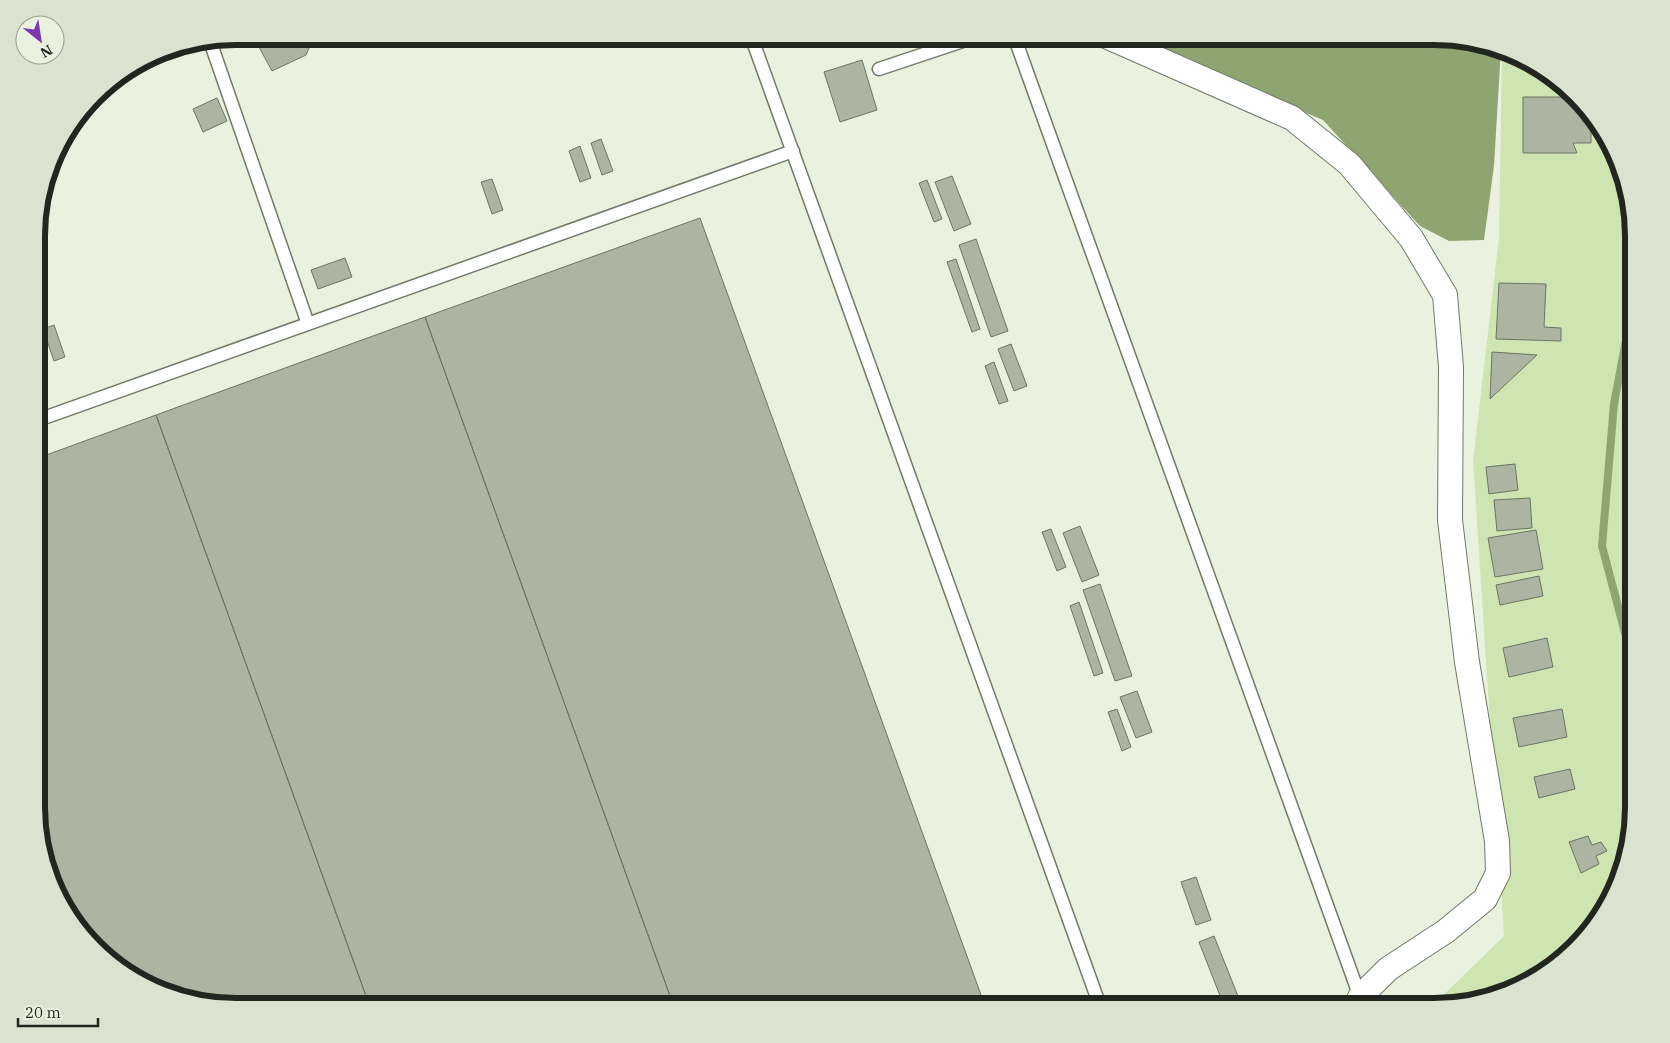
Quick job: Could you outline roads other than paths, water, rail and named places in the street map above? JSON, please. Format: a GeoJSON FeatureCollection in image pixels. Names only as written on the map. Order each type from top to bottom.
{"type":"FeatureCollection","features":[{"type":"Feature","properties":{"kind":"street"},"geometry":{"type":"LineString","coordinates":[[1126,45],[1292,118],[1349,164],[1411,238],[1445,295],[1451,368],[1450,520],[1466,662],[1497,841],[1498,873],[1485,899],[1446,930],[1388,969],[1362,998]]}},
{"type":"Feature","properties":{"kind":"lane"},"geometry":{"type":"LineString","coordinates":[[754,45],[1097,998]]}},
{"type":"Feature","properties":{"kind":"lane"},"geometry":{"type":"LineString","coordinates":[[879,69],[951,45]]}},
{"type":"Feature","properties":{"kind":"lane"},"geometry":{"type":"LineString","coordinates":[[1017,45],[1357,998]]}},
{"type":"Feature","properties":{"kind":"lane"},"geometry":{"type":"LineString","coordinates":[[212,47],[308,324]]}},
{"type":"Feature","properties":{"kind":"lane"},"geometry":{"type":"LineString","coordinates":[[45,418],[793,151]]}},
{"type":"Feature","properties":{"kind":"waterway"},"geometry":{"type":"LineString","coordinates":[[1625,346],[1614,404],[1602,546],[1625,633]]}}]}
